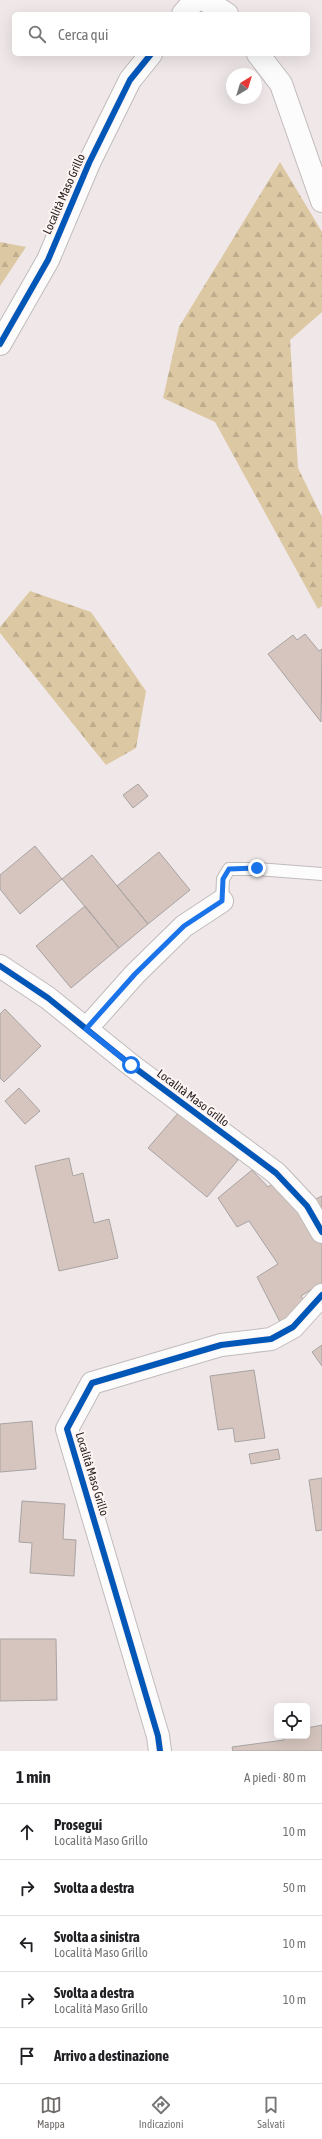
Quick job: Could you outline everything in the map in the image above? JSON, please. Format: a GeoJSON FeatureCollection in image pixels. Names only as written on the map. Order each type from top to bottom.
{"type":"FeatureCollection","features":[{"type":"Feature","properties":{"kind":"street"},"geometry":{"type":"LineString","coordinates":[[185,12],[195,0]]}},
{"type":"Feature","properties":{"kind":"street"},"geometry":{"type":"LineString","coordinates":[[205,0],[224,12]]}},
{"type":"Feature","properties":{"kind":"street","name":"Località Maso Grillo"},"geometry":{"type":"LineString","coordinates":[[0,344],[48,260],[89,163],[130,80],[149,56]]}},
{"type":"Feature","properties":{"kind":"street"},"geometry":{"type":"LineString","coordinates":[[260,56],[281,84],[322,201]]}},
{"type":"Feature","properties":{"kind":"street"},"geometry":{"type":"LineString","coordinates":[[86,1029],[135,974],[184,926],[222,901]]}},
{"type":"Feature","properties":{"kind":"street","name":"Località Maso Grillo"},"geometry":{"type":"LineString","coordinates":[[0,966],[48,998],[131,1065],[276,1173],[307,1206],[322,1232]]}},
{"type":"Feature","properties":{"kind":"street","name":"Località Maso Grillo"},"geometry":{"type":"LineString","coordinates":[[160,1751],[158,1736],[67,1429],[92,1383],[221,1345],[271,1339],[293,1327],[322,1294]]}},
{"type":"Feature","properties":{"kind":"lane"},"geometry":{"type":"LineString","coordinates":[[222,901],[223,879],[229,869],[257,868],[322,874]]}},
{"type":"Feature","properties":{"kind":"green space"},"geometry":{"type":"Polygon","coordinates":[[[280,162],[322,232],[322,312],[290,340],[298,468],[322,517],[322,606],[318,609],[215,422],[163,398],[179,327],[280,162]]]}},
{"type":"Feature","properties":{"kind":"green space"},"geometry":{"type":"Polygon","coordinates":[[[0,242],[26,247],[0,286],[0,242]]]}},
{"type":"Feature","properties":{"kind":"green space"},"geometry":{"type":"Polygon","coordinates":[[[30,591],[91,612],[146,691],[136,748],[106,765],[0,633],[0,627],[30,591]]]}},
{"type":"Feature","properties":{"kind":"building"},"geometry":{"type":"Polygon","coordinates":[[[305,634],[319,651],[322,649],[321,722],[268,654],[293,635],[297,640],[305,634]]]}},
{"type":"Feature","properties":{"kind":"building"},"geometry":{"type":"Polygon","coordinates":[[[138,784],[148,796],[133,808],[123,795],[138,784]]]}},
{"type":"Feature","properties":{"kind":"building"},"geometry":{"type":"Polygon","coordinates":[[[35,846],[62,879],[20,914],[0,889],[0,875],[35,846]]]}},
{"type":"Feature","properties":{"kind":"building"},"geometry":{"type":"Polygon","coordinates":[[[159,852],[190,890],[148,924],[117,886],[159,852]]]}},
{"type":"Feature","properties":{"kind":"building"},"geometry":{"type":"Polygon","coordinates":[[[92,855],[148,924],[119,948],[62,879],[92,855]]]}},
{"type":"Feature","properties":{"kind":"building"},"geometry":{"type":"Polygon","coordinates":[[[85,906],[119,948],[71,988],[36,946],[85,906]]]}},
{"type":"Feature","properties":{"kind":"building"},"geometry":{"type":"Polygon","coordinates":[[[5,1009],[41,1046],[4,1082],[0,1078],[0,1014],[5,1009]]]}},
{"type":"Feature","properties":{"kind":"building"},"geometry":{"type":"Polygon","coordinates":[[[19,1088],[40,1111],[25,1124],[5,1101],[19,1088]]]}},
{"type":"Feature","properties":{"kind":"building"},"geometry":{"type":"Polygon","coordinates":[[[180,1111],[238,1160],[207,1197],[148,1148],[180,1111]]]}},
{"type":"Feature","properties":{"kind":"building"},"geometry":{"type":"Polygon","coordinates":[[[69,1158],[73,1176],[83,1173],[94,1223],[109,1219],[118,1258],[59,1271],[35,1166],[69,1158]]]}},
{"type":"Feature","properties":{"kind":"building"},"geometry":{"type":"Polygon","coordinates":[[[252,1170],[268,1187],[279,1180],[322,1238],[322,1283],[301,1296],[306,1304],[280,1322],[257,1277],[278,1264],[249,1221],[237,1227],[218,1198],[252,1170]]]}},
{"type":"Feature","properties":{"kind":"building"},"geometry":{"type":"Polygon","coordinates":[[[322,1196],[322,1222],[312,1201],[322,1196]]]}},
{"type":"Feature","properties":{"kind":"building"},"geometry":{"type":"Polygon","coordinates":[[[322,1345],[322,1366],[312,1352],[322,1345]]]}},
{"type":"Feature","properties":{"kind":"building"},"geometry":{"type":"Polygon","coordinates":[[[254,1370],[265,1438],[235,1442],[233,1428],[218,1430],[210,1376],[254,1370]]]}},
{"type":"Feature","properties":{"kind":"building"},"geometry":{"type":"Polygon","coordinates":[[[32,1421],[36,1469],[0,1472],[0,1424],[32,1421]]]}},
{"type":"Feature","properties":{"kind":"building"},"geometry":{"type":"Polygon","coordinates":[[[278,1449],[280,1459],[251,1464],[249,1454],[278,1449]]]}},
{"type":"Feature","properties":{"kind":"building"},"geometry":{"type":"Polygon","coordinates":[[[322,1478],[322,1530],[316,1531],[309,1480],[322,1478]]]}},
{"type":"Feature","properties":{"kind":"building"},"geometry":{"type":"Polygon","coordinates":[[[22,1501],[65,1504],[63,1539],[76,1540],[74,1576],[30,1573],[32,1543],[19,1542],[22,1501]]]}},
{"type":"Feature","properties":{"kind":"building"},"geometry":{"type":"Polygon","coordinates":[[[0,1639],[56,1639],[57,1700],[0,1701],[0,1639]]]}},
{"type":"Feature","properties":{"kind":"building"},"geometry":{"type":"Polygon","coordinates":[[[322,1725],[322,1751],[233,1751],[232,1747],[284,1739],[310,1739],[310,1727],[322,1725]]]}},
{"type":"Feature","properties":{"kind":"cycle path"},"geometry":{"type":"LineString","coordinates":[[0,344],[48,260],[89,163],[130,80],[149,56]]}},
{"type":"Feature","properties":{"kind":"cycle path"},"geometry":{"type":"LineString","coordinates":[[0,966],[48,998],[131,1065],[276,1173],[307,1206],[322,1232]]}},
{"type":"Feature","properties":{"kind":"cycle path"},"geometry":{"type":"LineString","coordinates":[[160,1751],[158,1736],[67,1429],[92,1383],[221,1345],[271,1339],[293,1327],[322,1295]]}},
{"type":"Feature","properties":{"kind":"route"},"geometry":{"type":"LineString","coordinates":[[131,1065],[86,1029],[135,974],[184,926],[222,901],[223,879],[229,869],[257,868]]}}]}
